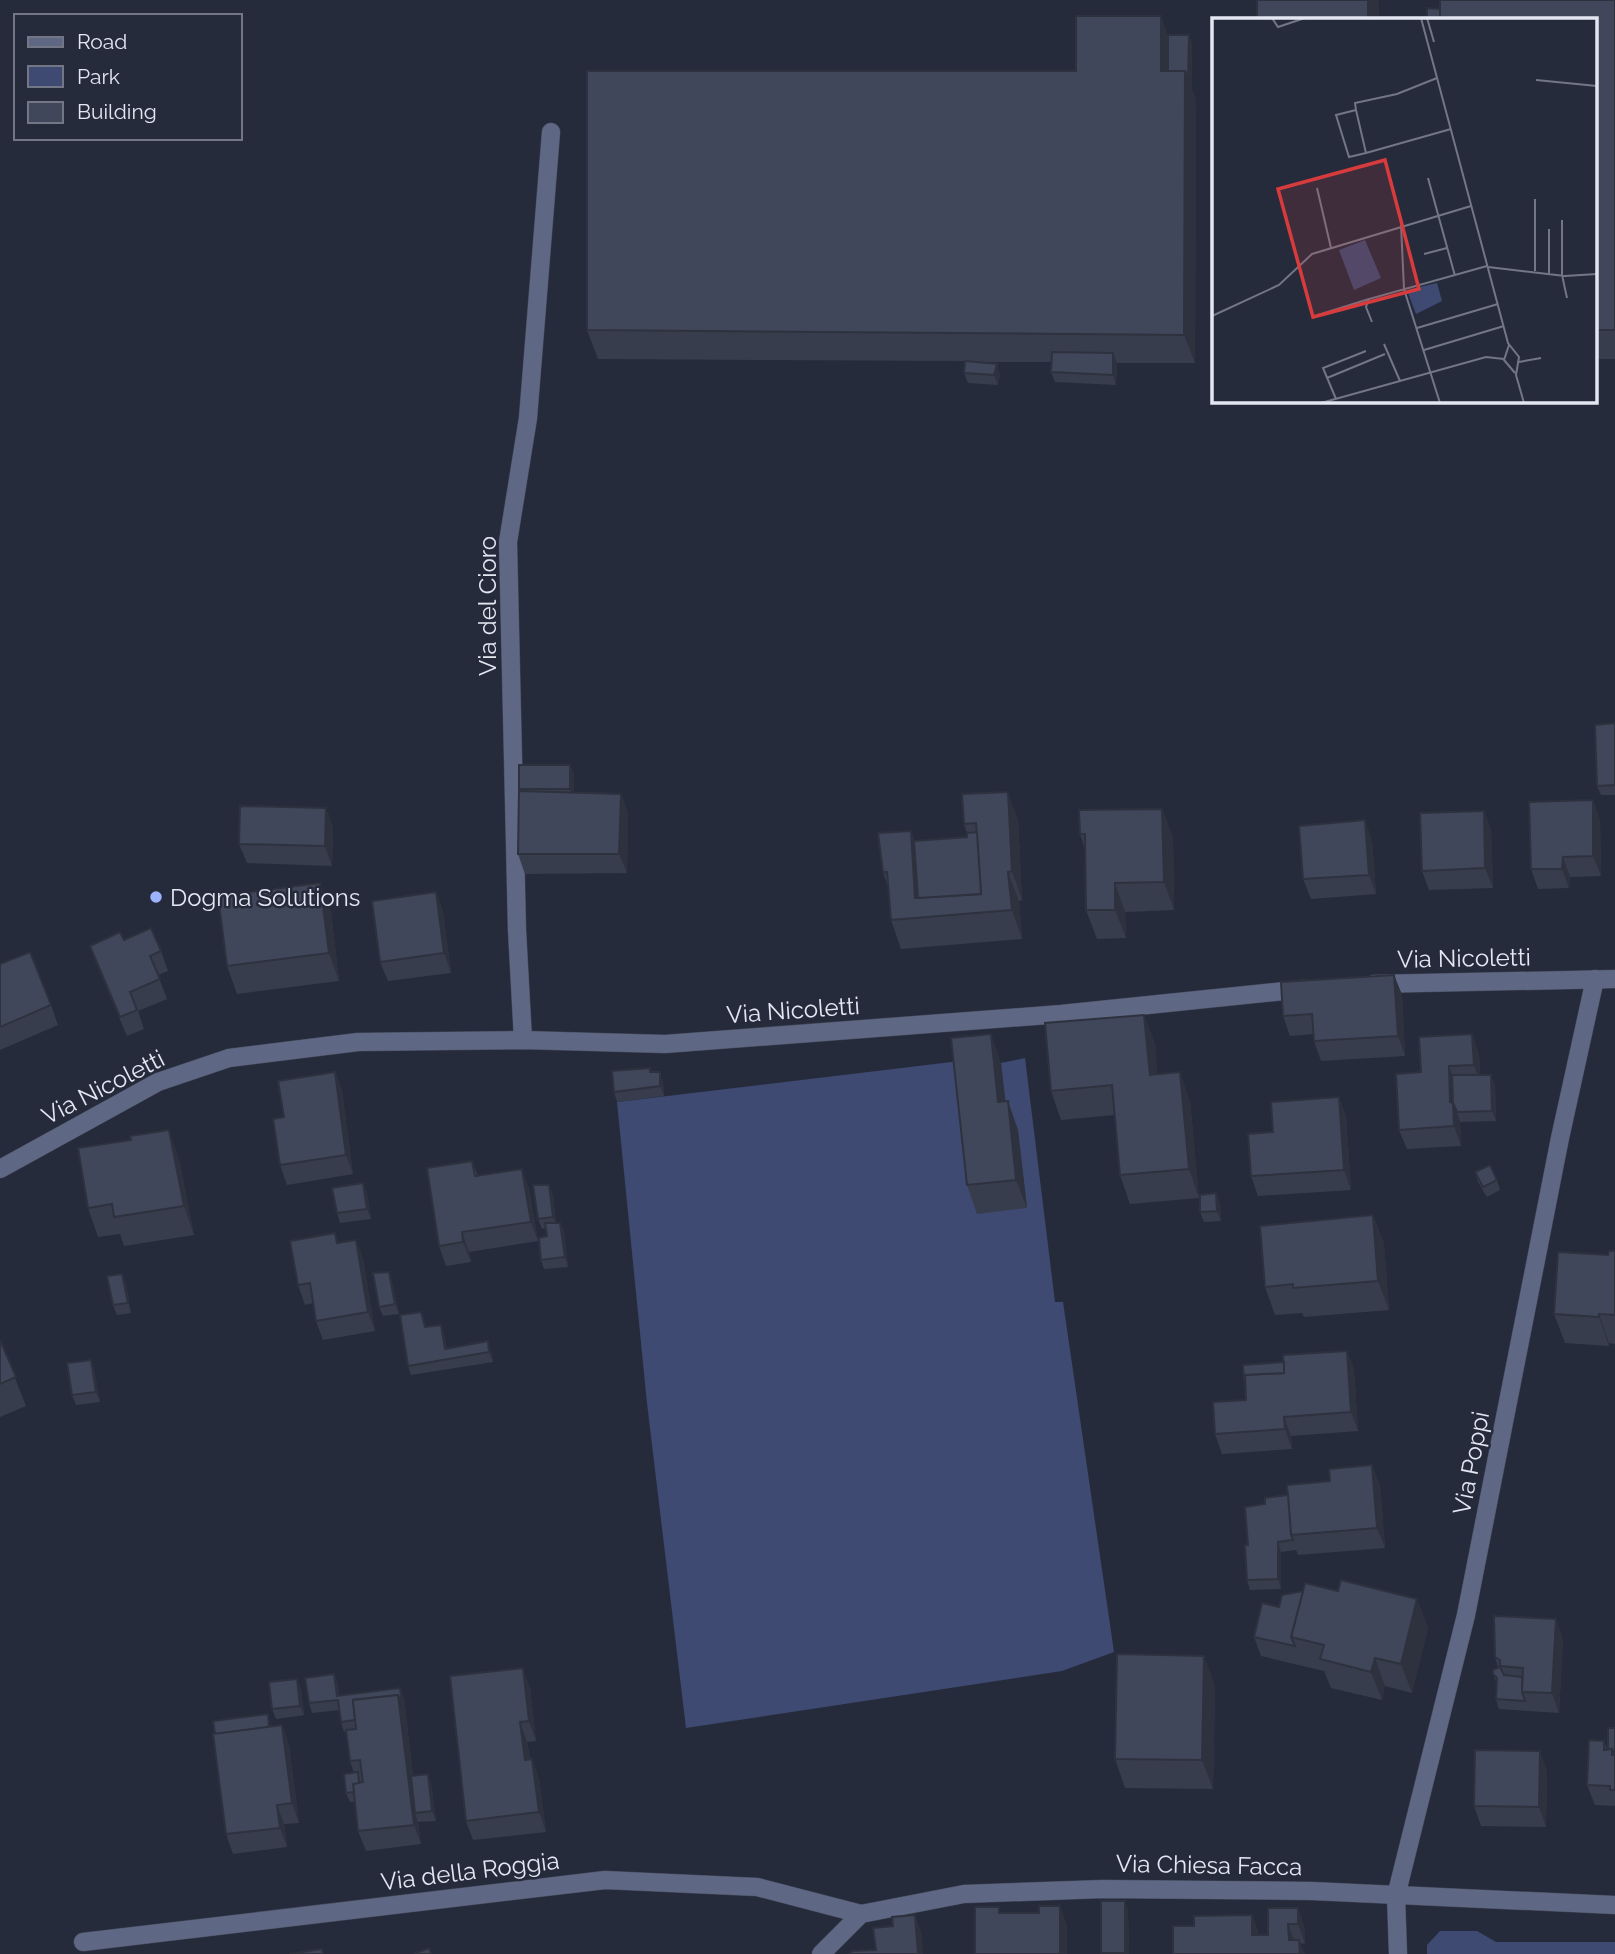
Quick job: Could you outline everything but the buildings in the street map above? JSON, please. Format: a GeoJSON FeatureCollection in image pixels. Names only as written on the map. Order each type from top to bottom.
{"type":"FeatureCollection","features":[{"type":"Feature","properties":{"kind":"street","name":"Via del Cioro"},"geometry":{"type":"LineString","coordinates":[[523,1040],[517,930],[508,542],[528,418],[551,132]]}},
{"type":"Feature","properties":{"kind":"street","name":"Via Poppi"},"geometry":{"type":"LineString","coordinates":[[1398,1954],[1396,1896],[1466,1615],[1560,1138],[1595,979]]}},
{"type":"Feature","properties":{"kind":"street","name":"Via Nicoletti"},"geometry":{"type":"LineString","coordinates":[[1358,985],[1615,979]]}},
{"type":"Feature","properties":{"kind":"street","name":"Via Nicoletti"},"geometry":{"type":"LineString","coordinates":[[0,1169],[158,1082],[229,1058],[359,1042],[523,1040],[665,1044],[1061,1014],[1317,988]]}},
{"type":"Feature","properties":{"kind":"street","name":"Via della Roggia"},"geometry":{"type":"LineString","coordinates":[[83,1942],[605,1880],[757,1887],[861,1914]]}},
{"type":"Feature","properties":{"kind":"street","name":"Via Chiesa Facca"},"geometry":{"type":"LineString","coordinates":[[861,1914],[964,1894],[1103,1889],[1312,1891],[1615,1905]]}},
{"type":"Feature","properties":{"kind":"street"},"geometry":{"type":"LineString","coordinates":[[821,1954],[861,1914]]}},
{"type":"Feature","properties":{"kind":"green space"},"geometry":{"type":"Polygon","coordinates":[[[1025,1058],[1055,1302],[1063,1302],[1114,1652],[1062,1671],[686,1728],[647,1403],[617,1102],[960,1061],[1001,1063],[1025,1058]]]}},
{"type":"Feature","properties":{"kind":"green space"},"geometry":{"type":"Polygon","coordinates":[[[1440,1931],[1477,1931],[1496,1942],[1615,1942],[1615,1954],[1427,1954],[1427,1945],[1440,1931]]]}},
{"type":"Feature","properties":{"kind":"place","name":"Dogma Solutions"},"geometry":{"type":"Point","coordinates":[156,897]}}]}
